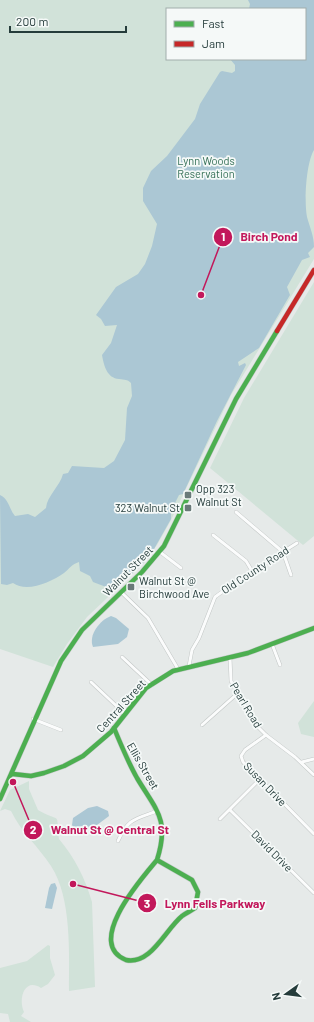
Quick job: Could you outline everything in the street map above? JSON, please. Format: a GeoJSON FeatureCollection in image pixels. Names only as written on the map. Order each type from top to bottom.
{"type":"FeatureCollection","features":[{"type":"Feature","properties":{"kind":"street","name":"Walnut Street"},"geometry":{"type":"LineString","coordinates":[[0,799],[13,774],[33,719],[71,644],[90,621],[148,567],[160,552],[175,528],[236,399],[314,270]]}},
{"type":"Feature","properties":{"kind":"street"},"geometry":{"type":"LineString","coordinates":[[236,512],[283,552],[291,575]]}},
{"type":"Feature","properties":{"kind":"street"},"geometry":{"type":"LineString","coordinates":[[213,535],[246,562],[252,571]]}},
{"type":"Feature","properties":{"kind":"street","name":"Old County Road"},"geometry":{"type":"LineString","coordinates":[[189,666],[192,650],[199,638],[215,597],[252,571],[297,543]]}},
{"type":"Feature","properties":{"kind":"street"},"geometry":{"type":"LineString","coordinates":[[160,552],[180,568]]}},
{"type":"Feature","properties":{"kind":"street"},"geometry":{"type":"LineString","coordinates":[[122,592],[148,618],[178,669]]}},
{"type":"Feature","properties":{"kind":"street","name":"Central Street"},"geometry":{"type":"LineString","coordinates":[[13,774],[31,776],[64,766],[97,746],[152,684],[178,669],[230,658],[314,628]]}},
{"type":"Feature","properties":{"kind":"street"},"geometry":{"type":"LineString","coordinates":[[272,644],[280,665]]}},
{"type":"Feature","properties":{"kind":"street"},"geometry":{"type":"LineString","coordinates":[[122,657],[152,684]]}},
{"type":"Feature","properties":{"kind":"street","name":"Pearl Road"},"geometry":{"type":"LineString","coordinates":[[230,658],[230,679],[256,725],[266,735],[302,762],[314,775]]}},
{"type":"Feature","properties":{"kind":"street"},"geometry":{"type":"LineString","coordinates":[[91,682],[125,714]]}},
{"type":"Feature","properties":{"kind":"street"},"geometry":{"type":"LineString","coordinates":[[202,725],[238,693]]}},
{"type":"Feature","properties":{"kind":"street"},"geometry":{"type":"LineString","coordinates":[[33,719],[61,730]]}},
{"type":"Feature","properties":{"kind":"street","name":"Ellis Street"},"geometry":{"type":"LineString","coordinates":[[114,728],[123,754],[139,781],[154,801],[162,831],[158,860]]}},
{"type":"Feature","properties":{"kind":"street","name":"Susan Drive"},"geometry":{"type":"LineString","coordinates":[[266,735],[244,750],[241,756],[243,762],[314,834]]}},
{"type":"Feature","properties":{"kind":"street"},"geometry":{"type":"LineString","coordinates":[[302,762],[314,759]]}},
{"type":"Feature","properties":{"kind":"street"},"geometry":{"type":"LineString","coordinates":[[220,819],[260,779]]}},
{"type":"Feature","properties":{"kind":"street","name":"David Drive"},"geometry":{"type":"LineString","coordinates":[[230,810],[314,893]]}},
{"type":"Feature","properties":{"kind":"street"},"geometry":{"type":"LineString","coordinates":[[118,841],[124,828],[129,822],[157,811]]}},
{"type":"Feature","properties":{"kind":"street"},"geometry":{"type":"LineString","coordinates":[[158,860],[167,868],[192,879],[198,889],[199,898],[195,907],[184,914],[142,958],[130,961],[120,958],[114,951],[112,942],[114,922],[122,904],[158,860]]}},
{"type":"Feature","properties":{"kind":"green space","name":"Lynn Woods Reservation"},"geometry":{"type":"Polygon","coordinates":[[[0,0],[314,0],[314,259],[231,395],[171,520],[157,545],[144,563],[87,617],[67,644],[53,667],[0,649],[0,0]]]}},
{"type":"Feature","properties":{"kind":"green space"},"geometry":{"type":"Polygon","coordinates":[[[314,282],[314,536],[303,545],[210,468],[244,398],[314,282]]]}},
{"type":"Feature","properties":{"kind":"green space"},"geometry":{"type":"Polygon","coordinates":[[[314,701],[314,737],[301,734],[298,723],[314,701]]]}},
{"type":"Feature","properties":{"kind":"green space"},"geometry":{"type":"Polygon","coordinates":[[[29,781],[29,789],[38,810],[56,818],[59,839],[75,861],[83,877],[92,902],[95,987],[69,991],[68,927],[63,894],[58,879],[51,866],[20,826],[11,811],[5,809],[0,811],[10,790],[29,781]]]}},
{"type":"Feature","properties":{"kind":"green space"},"geometry":{"type":"Polygon","coordinates":[[[48,945],[50,946],[50,958],[55,975],[48,984],[41,988],[35,985],[30,985],[24,991],[22,996],[22,1007],[24,1012],[21,1016],[31,1022],[10,1022],[8,1014],[0,1013],[0,968],[27,961],[48,945]]]}},
{"type":"Feature","properties":{"kind":"water"},"geometry":{"type":"Polygon","coordinates":[[[248,0],[314,0],[314,150],[307,173],[306,193],[307,217],[314,243],[314,247],[308,253],[310,257],[302,260],[287,287],[290,295],[259,348],[238,362],[239,366],[245,363],[246,365],[217,421],[183,494],[179,495],[171,511],[171,519],[154,549],[140,566],[114,590],[93,582],[90,576],[80,571],[79,562],[72,565],[64,573],[46,583],[32,587],[19,586],[13,583],[7,585],[1,584],[0,495],[5,499],[15,516],[28,514],[35,517],[46,508],[49,499],[63,474],[68,473],[72,466],[104,468],[114,461],[125,440],[127,408],[132,396],[131,383],[127,380],[115,378],[107,371],[102,355],[111,343],[117,325],[105,326],[101,319],[96,315],[116,287],[138,274],[145,264],[152,246],[157,224],[143,201],[143,188],[151,171],[167,156],[195,119],[200,104],[220,72],[232,73],[235,71],[235,65],[231,60],[306,60],[306,8],[249,8],[250,4],[248,0]]]}},
{"type":"Feature","properties":{"kind":"water"},"geometry":{"type":"Polygon","coordinates":[[[111,616],[116,618],[129,629],[127,637],[118,644],[93,647],[92,638],[96,628],[99,624],[111,616]]]}},
{"type":"Feature","properties":{"kind":"water"},"geometry":{"type":"Polygon","coordinates":[[[97,806],[108,811],[109,816],[93,828],[77,833],[72,825],[73,818],[88,808],[97,806]]]}},
{"type":"Feature","properties":{"kind":"water"},"geometry":{"type":"Polygon","coordinates":[[[55,883],[57,888],[52,909],[45,908],[49,888],[51,884],[55,883]]]}},
{"type":"Feature","properties":{"kind":"traffic: fast"},"geometry":{"type":"LineString","coordinates":[[0,799],[61,661],[82,630],[142,572],[164,546],[236,399],[277,331]]}},
{"type":"Feature","properties":{"kind":"traffic: fast"},"geometry":{"type":"LineString","coordinates":[[13,774],[31,776],[44,773],[64,766],[83,756],[111,732],[146,688],[173,671],[248,653],[314,628]]}},
{"type":"Feature","properties":{"kind":"traffic: fast"},"geometry":{"type":"LineString","coordinates":[[114,728],[137,778],[159,816],[162,834],[161,846],[157,860],[192,880],[198,892],[195,908],[182,916],[150,952],[135,960],[126,960],[115,952],[111,940],[113,926],[120,910],[157,860]]}},
{"type":"Feature","properties":{"kind":"traffic: jam"},"geometry":{"type":"LineString","coordinates":[[277,331],[314,270]]}},
{"type":"Feature","properties":{"kind":"place","name":"Birch Pond"},"geometry":{"type":"Point","coordinates":[201,295]}},
{"type":"Feature","properties":{"kind":"place","name":"Opp 323 Walnut St"},"geometry":{"type":"Point","coordinates":[188,495]}},
{"type":"Feature","properties":{"kind":"place","name":"323 Walnut St"},"geometry":{"type":"Point","coordinates":[188,508]}},
{"type":"Feature","properties":{"kind":"place","name":"Walnut St @ Birchwood Ave"},"geometry":{"type":"Point","coordinates":[131,587]}},
{"type":"Feature","properties":{"kind":"place","name":"Walnut St @ Central St"},"geometry":{"type":"Point","coordinates":[13,782]}},
{"type":"Feature","properties":{"kind":"place","name":"Lynn Fells Parkway"},"geometry":{"type":"Point","coordinates":[73,884]}}]}
